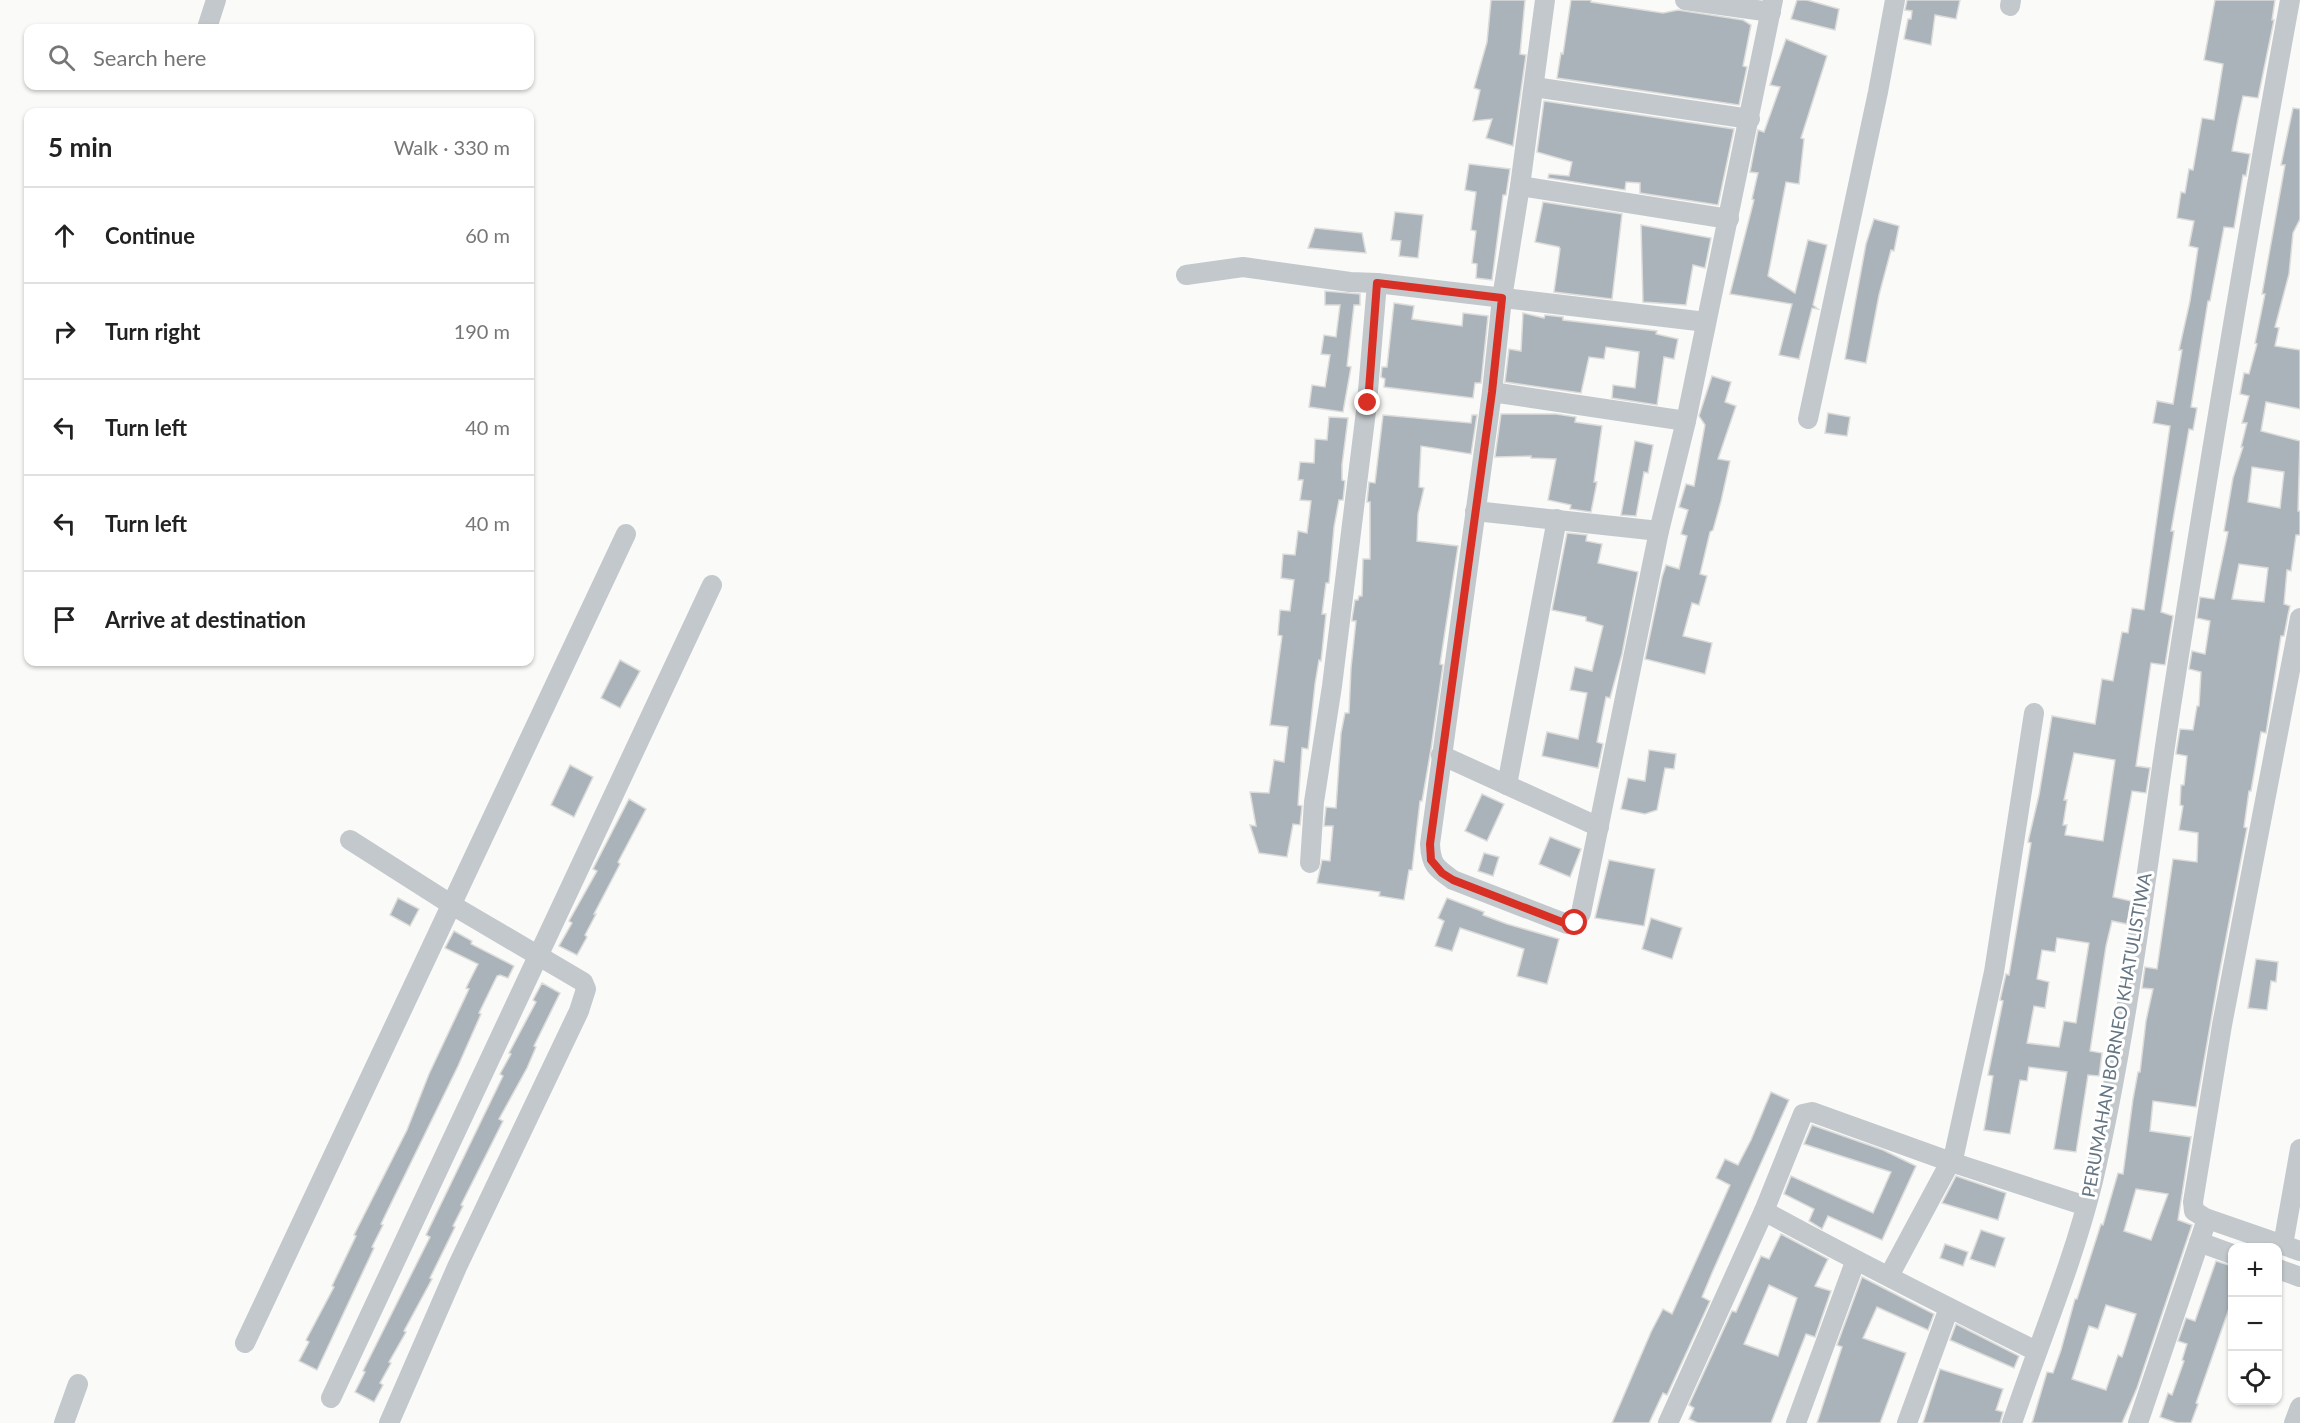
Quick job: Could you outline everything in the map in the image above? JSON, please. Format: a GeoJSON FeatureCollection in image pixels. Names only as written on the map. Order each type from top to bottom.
{"type":"FeatureCollection","features":[{"type":"Feature","properties":{"kind":"street"},"geometry":{"type":"LineString","coordinates":[[208,24],[216,0]]}},
{"type":"Feature","properties":{"kind":"street"},"geometry":{"type":"LineString","coordinates":[[1545,0],[1520,186],[1502,298],[1492,392],[1430,844],[1431,860],[1442,873],[1453,880],[1567,924],[1575,923],[1581,912],[1659,531],[1686,421],[1772,6],[1685,0]]}},
{"type":"Feature","properties":{"kind":"street"},"geometry":{"type":"LineString","coordinates":[[1808,419],[1878,92],[1895,0]]}},
{"type":"Feature","properties":{"kind":"street","name":"PERUMAHAN BORNEO KHATULISTIWA"},"geometry":{"type":"LineString","coordinates":[[2012,1423],[2067,1267],[2089,1195],[2115,1067],[2142,911],[2171,707],[2239,279],[2290,0]]}},
{"type":"Feature","properties":{"kind":"street"},"geometry":{"type":"LineString","coordinates":[[1534,87],[1750,119]]}},
{"type":"Feature","properties":{"kind":"street"},"geometry":{"type":"LineString","coordinates":[[1520,186],[1729,219]]}},
{"type":"Feature","properties":{"kind":"street"},"geometry":{"type":"LineString","coordinates":[[1186,275],[1243,267],[1350,282],[1377,283],[1706,322]]}},
{"type":"Feature","properties":{"kind":"street"},"geometry":{"type":"LineString","coordinates":[[1310,863],[1314,802],[1332,686],[1368,403],[1377,283]]}},
{"type":"Feature","properties":{"kind":"street"},"geometry":{"type":"LineString","coordinates":[[1492,392],[1686,421]]}},
{"type":"Feature","properties":{"kind":"street"},"geometry":{"type":"LineString","coordinates":[[1475,511],[1659,531]]}},
{"type":"Feature","properties":{"kind":"street"},"geometry":{"type":"LineString","coordinates":[[1507,785],[1557,519]]}},
{"type":"Feature","properties":{"kind":"street"},"geometry":{"type":"LineString","coordinates":[[245,1343],[626,534]]}},
{"type":"Feature","properties":{"kind":"street"},"geometry":{"type":"LineString","coordinates":[[331,1398],[712,585]]}},
{"type":"Feature","properties":{"kind":"street"},"geometry":{"type":"LineString","coordinates":[[2228,1251],[2203,1231],[2193,1202],[2222,1025],[2300,618]]}},
{"type":"Feature","properties":{"kind":"street"},"geometry":{"type":"LineString","coordinates":[[1889,1276],[1954,1152],[1994,972],[2034,713]]}},
{"type":"Feature","properties":{"kind":"street"},"geometry":{"type":"LineString","coordinates":[[1441,755],[1599,827]]}},
{"type":"Feature","properties":{"kind":"street"},"geometry":{"type":"LineString","coordinates":[[351,840],[452,905],[583,982],[585,994],[457,1267],[389,1423]]}},
{"type":"Feature","properties":{"kind":"street"},"geometry":{"type":"LineString","coordinates":[[1668,1423],[1764,1211],[1803,1114],[1812,1112],[1954,1152],[2089,1195]]}},
{"type":"Feature","properties":{"kind":"street"},"geometry":{"type":"LineString","coordinates":[[2203,1231],[2291,1248],[2300,1149]]}},
{"type":"Feature","properties":{"kind":"street"},"geometry":{"type":"LineString","coordinates":[[1764,1211],[1855,1262],[1889,1276],[2037,1350]]}},
{"type":"Feature","properties":{"kind":"street"},"geometry":{"type":"LineString","coordinates":[[2138,1423],[2203,1231]]}},
{"type":"Feature","properties":{"kind":"street"},"geometry":{"type":"LineString","coordinates":[[1796,1423],[1855,1262]]}},
{"type":"Feature","properties":{"kind":"street"},"geometry":{"type":"LineString","coordinates":[[2282,1271],[2300,1277]]}},
{"type":"Feature","properties":{"kind":"street"},"geometry":{"type":"LineString","coordinates":[[1907,1423],[1949,1308]]}},
{"type":"Feature","properties":{"kind":"street"},"geometry":{"type":"LineString","coordinates":[[64,1423],[78,1384]]}},
{"type":"Feature","properties":{"kind":"street"},"geometry":{"type":"LineString","coordinates":[[2294,1423],[2300,1407]]}},
{"type":"Feature","properties":{"kind":"building"},"geometry":{"type":"Polygon","coordinates":[[[1491,0],[1525,0],[1520,54],[1526,55],[1513,146],[1486,138],[1492,119],[1473,121],[1480,90],[1474,88],[1487,42],[1491,0]]]}},
{"type":"Feature","properties":{"kind":"building"},"geometry":{"type":"Polygon","coordinates":[[[1571,0],[1591,0],[1591,2],[1663,13],[1678,10],[1743,20],[1751,25],[1743,66],[1747,67],[1739,105],[1557,78],[1571,0]]]}},
{"type":"Feature","properties":{"kind":"building"},"geometry":{"type":"Polygon","coordinates":[[[1797,0],[1807,0],[1839,9],[1835,30],[1791,19],[1797,0]]]}},
{"type":"Feature","properties":{"kind":"building"},"geometry":{"type":"Polygon","coordinates":[[[1907,0],[1960,0],[1956,19],[1935,15],[1931,45],[1904,39],[1912,11],[1905,10],[1907,0]]]}},
{"type":"Feature","properties":{"kind":"building"},"geometry":{"type":"Polygon","coordinates":[[[2215,0],[2275,0],[2272,20],[2274,20],[2258,98],[2243,96],[2232,151],[2250,154],[2246,176],[2243,175],[2234,228],[2224,227],[2210,301],[2208,301],[2191,407],[2197,408],[2193,430],[2189,429],[2171,531],[2174,531],[2161,612],[2173,616],[2165,665],[2151,663],[2136,766],[2150,768],[2146,793],[2132,791],[2113,897],[2131,901],[2127,924],[2112,921],[2106,946],[2090,1051],[2102,1053],[2099,1076],[2088,1075],[2076,1152],[2054,1149],[2067,1072],[2029,1067],[2027,1081],[2020,1080],[2010,1134],[1984,1130],[1993,1076],[1988,1075],[2003,1001],[2000,1000],[2006,974],[2009,975],[2031,843],[2028,842],[2039,795],[2052,716],[2095,724],[2102,679],[2113,681],[2122,632],[2128,633],[2132,608],[2144,610],[2170,426],[2153,423],[2157,401],[2173,404],[2182,350],[2179,350],[2190,301],[2198,248],[2189,246],[2194,221],[2177,218],[2181,192],[2185,193],[2189,169],[2193,170],[2202,118],[2214,120],[2223,64],[2204,60],[2215,0]],[[2074,753],[2064,800],[2067,800],[2063,825],[2067,825],[2065,835],[2103,841],[2115,760],[2074,753]],[[2057,938],[2055,952],[2042,950],[2037,979],[2049,982],[2045,1008],[2034,1006],[2027,1043],[2059,1047],[2064,1021],[2076,1023],[2089,943],[2057,938]]]}},
{"type":"Feature","properties":{"kind":"building"},"geometry":{"type":"Polygon","coordinates":[[[1786,39],[1827,56],[1801,138],[1804,139],[1799,184],[1786,182],[1768,276],[1795,293],[1808,240],[1827,245],[1813,305],[1818,309],[1812,308],[1799,359],[1779,355],[1792,304],[1730,294],[1754,200],[1752,199],[1758,173],[1750,172],[1758,130],[1764,132],[1780,87],[1770,85],[1786,39]]]}},
{"type":"Feature","properties":{"kind":"building"},"geometry":{"type":"Polygon","coordinates":[[[1544,101],[1734,129],[1718,205],[1640,193],[1640,183],[1626,182],[1625,190],[1548,178],[1549,174],[1569,176],[1572,162],[1537,152],[1544,101]]]}},
{"type":"Feature","properties":{"kind":"building"},"geometry":{"type":"Polygon","coordinates":[[[2293,108],[2300,109],[2300,219],[2293,233],[2289,274],[2275,327],[2279,328],[2275,346],[2300,350],[2300,409],[2266,402],[2261,431],[2300,441],[2298,511],[2300,511],[2300,535],[2296,535],[2291,571],[2287,570],[2284,604],[2290,606],[2284,636],[2281,636],[2266,733],[2261,732],[2251,791],[2249,791],[2244,827],[2247,828],[2196,1107],[2153,1101],[2150,1131],[2191,1137],[2178,1220],[2192,1225],[2137,1388],[2122,1423],[2032,1423],[2047,1372],[2053,1373],[2061,1350],[2075,1299],[2077,1299],[2101,1224],[2103,1225],[2118,1173],[2123,1174],[2133,1099],[2138,1072],[2140,1072],[2146,1021],[2153,989],[2142,988],[2145,967],[2157,969],[2173,859],[2197,862],[2198,833],[2179,830],[2183,806],[2180,805],[2181,785],[2184,785],[2187,756],[2176,754],[2180,729],[2193,730],[2197,706],[2199,706],[2201,672],[2189,669],[2192,651],[2205,654],[2210,621],[2197,618],[2200,597],[2214,599],[2228,532],[2224,531],[2233,478],[2243,447],[2241,447],[2247,423],[2242,423],[2249,396],[2240,394],[2244,373],[2249,374],[2257,344],[2255,343],[2265,294],[2262,294],[2285,165],[2281,165],[2293,108]],[[2252,467],[2248,502],[2280,508],[2284,472],[2252,467]],[[2239,564],[2232,599],[2264,602],[2268,568],[2239,564]],[[2136,1189],[2124,1231],[2151,1240],[2168,1194],[2136,1189]],[[2106,1305],[2098,1329],[2089,1326],[2072,1379],[2106,1390],[2118,1355],[2122,1357],[2136,1314],[2106,1305]]]}},
{"type":"Feature","properties":{"kind":"building"},"geometry":{"type":"Polygon","coordinates":[[[1469,164],[1510,169],[1506,195],[1503,195],[1492,280],[1476,278],[1477,264],[1472,263],[1476,231],[1471,230],[1476,192],[1465,190],[1469,164]]]}},
{"type":"Feature","properties":{"kind":"building"},"geometry":{"type":"Polygon","coordinates":[[[1543,202],[1622,214],[1612,299],[1554,292],[1560,249],[1535,242],[1543,202]]]}},
{"type":"Feature","properties":{"kind":"building"},"geometry":{"type":"Polygon","coordinates":[[[1395,212],[1423,215],[1418,258],[1399,256],[1401,241],[1391,240],[1395,212]]]}},
{"type":"Feature","properties":{"kind":"building"},"geometry":{"type":"Polygon","coordinates":[[[1874,219],[1899,226],[1894,251],[1891,250],[1879,295],[1866,363],[1845,359],[1866,244],[1874,219]]]}},
{"type":"Feature","properties":{"kind":"building"},"geometry":{"type":"Polygon","coordinates":[[[1641,225],[1711,238],[1705,268],[1693,265],[1686,305],[1643,302],[1641,225]]]}},
{"type":"Feature","properties":{"kind":"building"},"geometry":{"type":"Polygon","coordinates":[[[1315,228],[1362,233],[1366,253],[1308,248],[1315,228]]]}},
{"type":"Feature","properties":{"kind":"building"},"geometry":{"type":"Polygon","coordinates":[[[1325,291],[1360,294],[1360,305],[1354,305],[1347,366],[1351,367],[1343,412],[1309,407],[1312,385],[1325,387],[1330,355],[1321,354],[1324,335],[1336,337],[1340,305],[1325,305],[1325,291]]]}},
{"type":"Feature","properties":{"kind":"building"},"geometry":{"type":"Polygon","coordinates":[[[1394,303],[1414,306],[1412,319],[1462,326],[1463,313],[1488,316],[1481,383],[1475,383],[1473,398],[1384,387],[1385,379],[1381,377],[1382,367],[1387,367],[1394,303]]]}},
{"type":"Feature","properties":{"kind":"building"},"geometry":{"type":"Polygon","coordinates":[[[1523,313],[1544,318],[1545,315],[1563,317],[1563,320],[1657,331],[1656,334],[1678,339],[1674,359],[1664,357],[1657,405],[1612,398],[1613,385],[1635,388],[1639,352],[1606,347],[1604,359],[1589,357],[1581,393],[1505,382],[1509,349],[1521,351],[1523,313]]]}},
{"type":"Feature","properties":{"kind":"building"},"geometry":{"type":"Polygon","coordinates":[[[1712,376],[1731,382],[1725,402],[1736,406],[1718,459],[1730,461],[1700,574],[1707,576],[1699,605],[1692,603],[1683,636],[1712,643],[1705,674],[1645,659],[1666,565],[1679,569],[1687,536],[1681,534],[1688,510],[1679,507],[1686,484],[1694,486],[1705,425],[1699,416],[1712,376]]]}},
{"type":"Feature","properties":{"kind":"building"},"geometry":{"type":"Polygon","coordinates":[[[1828,413],[1850,417],[1847,436],[1825,433],[1828,413]]]}},
{"type":"Feature","properties":{"kind":"building"},"geometry":{"type":"Polygon","coordinates":[[[1501,414],[1556,414],[1576,417],[1575,422],[1602,426],[1594,482],[1597,482],[1591,512],[1570,509],[1571,505],[1548,500],[1556,459],[1531,458],[1531,456],[1495,457],[1501,414]]]}},
{"type":"Feature","properties":{"kind":"building"},"geometry":{"type":"Polygon","coordinates":[[[1383,415],[1471,423],[1472,415],[1477,415],[1471,454],[1421,446],[1419,487],[1424,488],[1418,514],[1417,541],[1458,546],[1440,664],[1443,665],[1431,749],[1422,801],[1420,801],[1412,870],[1409,870],[1404,900],[1379,896],[1380,892],[1317,883],[1322,860],[1330,861],[1333,826],[1324,826],[1326,807],[1336,808],[1341,733],[1345,713],[1349,713],[1356,621],[1352,619],[1355,600],[1362,596],[1363,559],[1370,559],[1370,502],[1367,502],[1369,482],[1375,483],[1383,415]]]}},
{"type":"Feature","properties":{"kind":"building"},"geometry":{"type":"Polygon","coordinates":[[[1329,417],[1348,418],[1342,465],[1342,480],[1345,481],[1343,500],[1339,500],[1334,527],[1329,583],[1326,583],[1322,614],[1326,614],[1321,661],[1319,660],[1315,684],[1308,749],[1302,748],[1298,805],[1302,806],[1300,825],[1293,824],[1287,857],[1259,853],[1250,825],[1256,826],[1250,792],[1269,793],[1274,760],[1284,762],[1288,727],[1270,725],[1282,636],[1278,635],[1280,610],[1290,611],[1294,580],[1281,578],[1283,554],[1295,555],[1298,531],[1307,533],[1311,501],[1300,500],[1303,480],[1298,480],[1300,462],[1314,463],[1315,439],[1327,440],[1329,417]]]}},
{"type":"Feature","properties":{"kind":"building"},"geometry":{"type":"Polygon","coordinates":[[[1635,441],[1653,445],[1648,473],[1644,472],[1636,516],[1621,515],[1635,441]]]}},
{"type":"Feature","properties":{"kind":"building"},"geometry":{"type":"Polygon","coordinates":[[[1567,533],[1587,535],[1586,541],[1602,544],[1598,563],[1638,572],[1622,654],[1610,698],[1606,697],[1597,742],[1603,744],[1598,768],[1542,756],[1547,732],[1578,739],[1587,693],[1570,690],[1575,667],[1592,671],[1603,626],[1586,621],[1586,617],[1552,610],[1567,533]]]}},
{"type":"Feature","properties":{"kind":"building"},"geometry":{"type":"Polygon","coordinates":[[[620,660],[640,671],[620,708],[601,698],[620,660]]]}},
{"type":"Feature","properties":{"kind":"building"},"geometry":{"type":"Polygon","coordinates":[[[1649,750],[1676,754],[1674,769],[1665,768],[1657,810],[1645,814],[1621,809],[1628,778],[1645,781],[1649,750]]]}},
{"type":"Feature","properties":{"kind":"building"},"geometry":{"type":"Polygon","coordinates":[[[570,765],[593,777],[574,817],[551,805],[570,765]]]}},
{"type":"Feature","properties":{"kind":"building"},"geometry":{"type":"Polygon","coordinates":[[[1482,794],[1504,804],[1487,841],[1465,831],[1482,794]]]}},
{"type":"Feature","properties":{"kind":"building"},"geometry":{"type":"Polygon","coordinates":[[[629,799],[646,809],[618,862],[620,864],[594,914],[596,914],[585,935],[587,937],[577,955],[559,946],[572,923],[569,921],[597,871],[593,869],[629,799]]]}},
{"type":"Feature","properties":{"kind":"building"},"geometry":{"type":"Polygon","coordinates":[[[1550,837],[1581,849],[1570,877],[1539,864],[1550,837]]]}},
{"type":"Feature","properties":{"kind":"building"},"geometry":{"type":"Polygon","coordinates":[[[1484,853],[1499,857],[1493,876],[1478,871],[1484,853]]]}},
{"type":"Feature","properties":{"kind":"building"},"geometry":{"type":"Polygon","coordinates":[[[1609,860],[1655,869],[1644,926],[1595,918],[1609,860]]]}},
{"type":"Feature","properties":{"kind":"building"},"geometry":{"type":"Polygon","coordinates":[[[398,898],[419,909],[410,926],[390,915],[398,898]]]}},
{"type":"Feature","properties":{"kind":"building"},"geometry":{"type":"Polygon","coordinates":[[[1447,898],[1484,912],[1483,915],[1507,924],[1559,939],[1547,984],[1517,976],[1524,949],[1460,928],[1452,951],[1435,946],[1444,921],[1438,918],[1447,898]]]}},
{"type":"Feature","properties":{"kind":"building"},"geometry":{"type":"Polygon","coordinates":[[[1651,918],[1682,928],[1672,959],[1642,949],[1651,918]]]}},
{"type":"Feature","properties":{"kind":"building"},"geometry":{"type":"Polygon","coordinates":[[[454,931],[472,941],[471,944],[514,966],[508,978],[497,976],[479,1013],[481,1014],[458,1066],[381,1224],[383,1225],[372,1247],[374,1248],[317,1370],[299,1361],[309,1342],[306,1340],[334,1287],[332,1286],[356,1236],[354,1235],[407,1130],[478,964],[445,948],[454,931]]]}},
{"type":"Feature","properties":{"kind":"building"},"geometry":{"type":"Polygon","coordinates":[[[2256,959],[2278,962],[2276,982],[2271,981],[2267,1010],[2248,1008],[2256,959]]]}},
{"type":"Feature","properties":{"kind":"building"},"geometry":{"type":"Polygon","coordinates":[[[542,983],[560,993],[534,1046],[536,1047],[527,1068],[499,1119],[503,1121],[461,1205],[463,1206],[453,1226],[455,1227],[430,1278],[432,1279],[389,1362],[391,1363],[380,1383],[383,1385],[374,1402],[355,1392],[365,1372],[363,1371],[430,1237],[426,1235],[503,1076],[500,1074],[536,1002],[533,1000],[542,983]]]}},
{"type":"Feature","properties":{"kind":"building"},"geometry":{"type":"Polygon","coordinates":[[[1771,1092],[1789,1100],[1702,1297],[1710,1301],[1667,1395],[1663,1393],[1649,1423],[1612,1423],[1651,1332],[1663,1309],[1672,1314],[1730,1185],[1716,1178],[1725,1159],[1738,1165],[1771,1092]]]}},
{"type":"Feature","properties":{"kind":"building"},"geometry":{"type":"Polygon","coordinates":[[[1812,1125],[1883,1150],[1916,1166],[1882,1240],[1828,1216],[1822,1229],[1809,1221],[1814,1209],[1784,1194],[1791,1176],[1873,1213],[1891,1172],[1804,1144],[1812,1125]]]}},
{"type":"Feature","properties":{"kind":"building"},"geometry":{"type":"Polygon","coordinates":[[[1956,1176],[2006,1193],[1998,1220],[1942,1203],[1956,1176]]]}},
{"type":"Feature","properties":{"kind":"building"},"geometry":{"type":"Polygon","coordinates":[[[1981,1230],[2005,1238],[1995,1267],[1970,1259],[1981,1230]]]}},
{"type":"Feature","properties":{"kind":"building"},"geometry":{"type":"Polygon","coordinates":[[[1781,1234],[1828,1259],[1815,1286],[1831,1291],[1815,1337],[1806,1334],[1771,1423],[1698,1423],[1689,1419],[1694,1408],[1689,1405],[1732,1311],[1736,1312],[1761,1256],[1769,1259],[1781,1234]],[[1769,1285],[1744,1344],[1778,1356],[1797,1298],[1769,1285]]]}},
{"type":"Feature","properties":{"kind":"building"},"geometry":{"type":"Polygon","coordinates":[[[1945,1244],[1968,1252],[1963,1266],[1940,1258],[1945,1244]]]}},
{"type":"Feature","properties":{"kind":"building"},"geometry":{"type":"Polygon","coordinates":[[[2216,1261],[2228,1265],[2228,1311],[2191,1423],[2177,1423],[2160,1417],[2168,1393],[2172,1395],[2184,1361],[2182,1360],[2187,1344],[2178,1341],[2186,1318],[2195,1321],[2216,1261]]]}},
{"type":"Feature","properties":{"kind":"building"},"geometry":{"type":"Polygon","coordinates":[[[1862,1277],[1934,1314],[1928,1330],[1877,1307],[1863,1338],[1906,1353],[1880,1423],[1817,1423],[1842,1347],[1837,1345],[1862,1277]]]}},
{"type":"Feature","properties":{"kind":"building"},"geometry":{"type":"Polygon","coordinates":[[[1956,1324],[2019,1356],[2014,1368],[1950,1340],[1956,1324]]]}},
{"type":"Feature","properties":{"kind":"building"},"geometry":{"type":"Polygon","coordinates":[[[1940,1369],[2003,1389],[1996,1410],[2003,1412],[2000,1423],[1923,1423],[1940,1369]]]}},
{"type":"Feature","properties":{"kind":"route"},"geometry":{"type":"LineString","coordinates":[[1368,403],[1377,283],[1502,298],[1492,392],[1441,755],[1430,844],[1431,860],[1442,873],[1453,880],[1567,924],[1575,923]]}}]}
